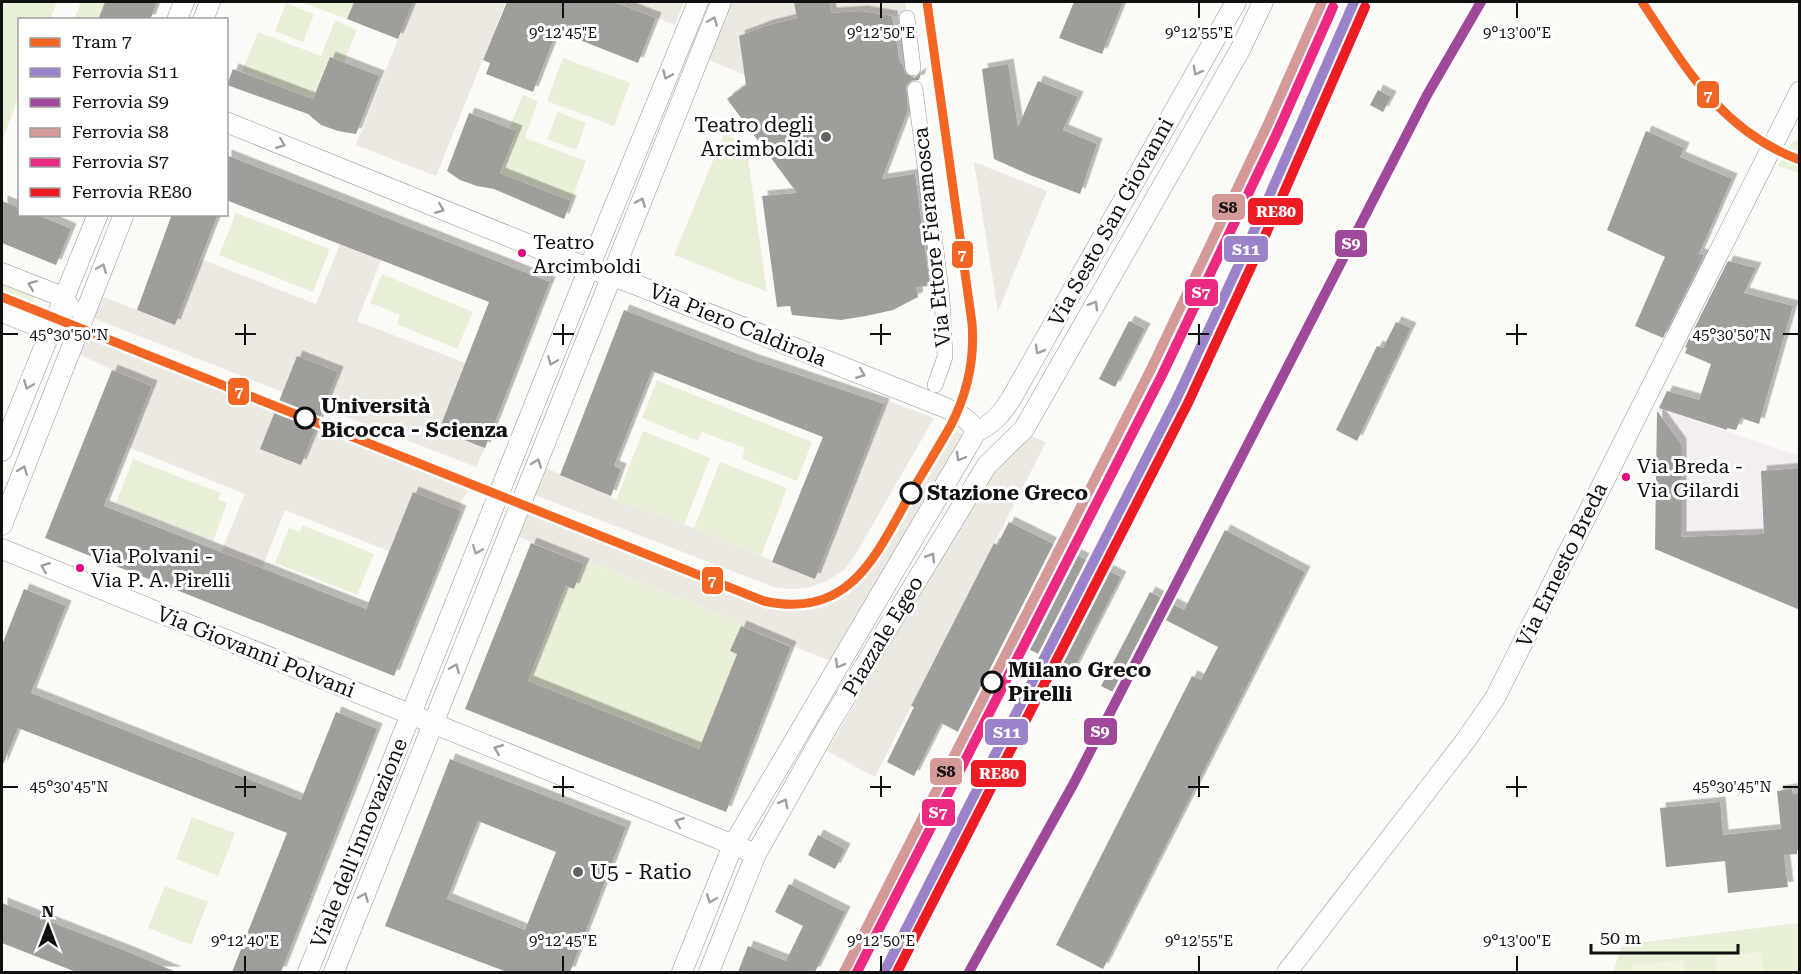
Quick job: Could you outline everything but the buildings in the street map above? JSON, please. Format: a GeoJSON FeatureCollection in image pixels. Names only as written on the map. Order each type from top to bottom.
{"type":"FeatureCollection","features":[{"type":"Feature","properties":{"kind":"street"},"geometry":{"type":"LineString","coordinates":[[178,18],[184,2]]}},
{"type":"Feature","properties":{"kind":"street"},"geometry":{"type":"LineString","coordinates":[[204,18],[210,2]]}},
{"type":"Feature","properties":{"kind":"street","name":"Viale dell'Innovazione"},"geometry":{"type":"LineString","coordinates":[[308,972],[589,268],[698,2]]}},
{"type":"Feature","properties":{"kind":"street","name":"Viale dell'Innovazione"},"geometry":{"type":"LineString","coordinates":[[334,972],[721,2]]}},
{"type":"Feature","properties":{"kind":"street","name":"Via Sesto San Giovanni"},"geometry":{"type":"LineString","coordinates":[[976,432],[998,418],[1011,399],[1236,2]]}},
{"type":"Feature","properties":{"kind":"street","name":"Via Sesto San Giovanni"},"geometry":{"type":"LineString","coordinates":[[1024,429],[1240,50],[1263,2]]}},
{"type":"Feature","properties":{"kind":"street"},"geometry":{"type":"LineString","coordinates":[[907,18],[913,68]]}},
{"type":"Feature","properties":{"kind":"street","name":"Via Ettore Fieramosca"},"geometry":{"type":"LineString","coordinates":[[915,89],[942,298],[945,357],[935,384]]}},
{"type":"Feature","properties":{"kind":"street","name":"Via Ernesto Breda"},"geometry":{"type":"LineString","coordinates":[[1287,972],[1466,740],[1495,698],[1793,119],[1800,91]]}},
{"type":"Feature","properties":{"kind":"street","name":"Via Piero Caldirola"},"geometry":{"type":"LineString","coordinates":[[228,124],[946,408],[964,418],[974,426],[976,432]]}},
{"type":"Feature","properties":{"kind":"street"},"geometry":{"type":"LineString","coordinates":[[2,451],[97,216]]}},
{"type":"Feature","properties":{"kind":"street"},"geometry":{"type":"LineString","coordinates":[[2,525],[123,216]]}},
{"type":"Feature","properties":{"kind":"street"},"geometry":{"type":"LineString","coordinates":[[2,273],[63,297],[81,321]]}},
{"type":"Feature","properties":{"kind":"street"},"geometry":{"type":"LineString","coordinates":[[2,312],[49,331],[81,321]]}},
{"type":"Feature","properties":{"kind":"street","name":"Piazzale Egeo"},"geometry":{"type":"LineString","coordinates":[[709,972],[756,854],[824,734],[987,465],[1024,429]]}},
{"type":"Feature","properties":{"kind":"street","name":"Piazzale Egeo"},"geometry":{"type":"LineString","coordinates":[[682,972],[733,845],[976,432]]}},
{"type":"Feature","properties":{"kind":"street","name":"Via Giovanni Polvani"},"geometry":{"type":"LineString","coordinates":[[2,549],[411,714]]}},
{"type":"Feature","properties":{"kind":"street","name":"Viale dell'Innovazione"},"geometry":{"type":"LineString","coordinates":[[411,714],[433,723]]}},
{"type":"Feature","properties":{"kind":"street"},"geometry":{"type":"LineString","coordinates":[[433,723],[756,854]]}},
{"type":"Feature","properties":{"kind":"shaded area"},"geometry":{"type":"Polygon","coordinates":[[[413,2],[506,2],[436,176],[356,145],[413,2]]]}},
{"type":"Feature","properties":{"kind":"shaded area"},"geometry":{"type":"Polygon","coordinates":[[[615,2],[684,2],[675,25],[615,2]]]}},
{"type":"Feature","properties":{"kind":"shaded area"},"geometry":{"type":"Polygon","coordinates":[[[730,2],[905,2],[907,18],[862,11],[797,18],[768,25],[739,36],[745,75],[707,59],[730,2]]]}},
{"type":"Feature","properties":{"kind":"shaded area"},"geometry":{"type":"Polygon","coordinates":[[[974,162],[1047,191],[998,312],[974,162]]]}},
{"type":"Feature","properties":{"kind":"shaded area"},"geometry":{"type":"Polygon","coordinates":[[[340,244],[381,260],[357,321],[465,363],[485,448],[476,467],[93,318],[101,296],[175,325],[201,259],[316,304],[340,244]]]}},
{"type":"Feature","properties":{"kind":"shaded area"},"geometry":{"type":"Polygon","coordinates":[[[86,336],[470,488],[461,501],[460,511],[413,492],[389,551],[285,510],[262,568],[221,552],[245,494],[128,447],[152,386],[79,354],[86,336]]]}},
{"type":"Feature","properties":{"kind":"shaded area"},"geometry":{"type":"Polygon","coordinates":[[[889,401],[934,418],[845,569],[827,581],[811,587],[792,589],[774,587],[535,495],[544,467],[611,496],[613,499],[694,528],[814,578],[884,404],[889,401]]]}},
{"type":"Feature","properties":{"kind":"shaded area"},"geometry":{"type":"Polygon","coordinates":[[[1659,408],[1799,456],[1799,610],[1655,549],[1659,408]]]}},
{"type":"Feature","properties":{"kind":"shaded area"},"geometry":{"type":"Polygon","coordinates":[[[954,430],[963,435],[831,661],[592,563],[584,564],[517,536],[526,512],[772,609],[792,611],[816,608],[843,597],[863,580],[884,550],[954,430]]]}},
{"type":"Feature","properties":{"kind":"shaded area"},"geometry":{"type":"Polygon","coordinates":[[[1027,435],[1046,442],[875,777],[827,751],[998,462],[1027,435]]]}},
{"type":"Feature","properties":{"kind":"green space"},"geometry":{"type":"Polygon","coordinates":[[[2,2],[57,2],[50,18],[18,18],[18,99],[2,141],[2,2]]]}},
{"type":"Feature","properties":{"kind":"green space"},"geometry":{"type":"Polygon","coordinates":[[[81,2],[105,2],[98,18],[74,18],[81,2]]]}},
{"type":"Feature","properties":{"kind":"green space"},"geometry":{"type":"Polygon","coordinates":[[[301,2],[354,2],[347,19],[301,2]]]}},
{"type":"Feature","properties":{"kind":"green space"},"geometry":{"type":"Polygon","coordinates":[[[286,3],[314,14],[303,42],[275,31],[286,3]]]}},
{"type":"Feature","properties":{"kind":"green space"},"geometry":{"type":"Polygon","coordinates":[[[335,20],[357,30],[344,62],[313,99],[242,72],[258,32],[321,56],[335,20]]]}},
{"type":"Feature","properties":{"kind":"green space"},"geometry":{"type":"Polygon","coordinates":[[[563,58],[630,83],[614,126],[547,101],[563,58]]]}},
{"type":"Feature","properties":{"kind":"green space"},"geometry":{"type":"Polygon","coordinates":[[[523,95],[538,101],[525,138],[586,161],[571,201],[500,173],[517,132],[509,128],[523,95]]]}},
{"type":"Feature","properties":{"kind":"green space"},"geometry":{"type":"Polygon","coordinates":[[[558,112],[586,123],[576,150],[547,139],[558,112]]]}},
{"type":"Feature","properties":{"kind":"green space"},"geometry":{"type":"Polygon","coordinates":[[[724,134],[746,144],[767,292],[674,255],[724,134]]]}},
{"type":"Feature","properties":{"kind":"green space"},"geometry":{"type":"Polygon","coordinates":[[[1800,139],[1799,173],[1778,166],[1791,144],[1800,139]]]}},
{"type":"Feature","properties":{"kind":"green space"},"geometry":{"type":"Polygon","coordinates":[[[236,213],[330,249],[313,292],[219,255],[236,213]]]}},
{"type":"Feature","properties":{"kind":"green space"},"geometry":{"type":"Polygon","coordinates":[[[382,274],[473,312],[457,349],[397,324],[400,315],[370,303],[382,274]]]}},
{"type":"Feature","properties":{"kind":"green space"},"geometry":{"type":"Polygon","coordinates":[[[2,278],[37,292],[28,314],[2,303],[2,278]]]}},
{"type":"Feature","properties":{"kind":"green space"},"geometry":{"type":"Polygon","coordinates":[[[657,380],[812,442],[797,481],[742,459],[745,448],[702,432],[698,441],[642,418],[657,380]]]}},
{"type":"Feature","properties":{"kind":"green space"},"geometry":{"type":"Polygon","coordinates":[[[643,431],[710,458],[684,525],[616,500],[643,431]]]}},
{"type":"Feature","properties":{"kind":"green space"},"geometry":{"type":"Polygon","coordinates":[[[133,459],[221,493],[218,499],[227,503],[213,541],[116,503],[133,459]]]}},
{"type":"Feature","properties":{"kind":"green space"},"geometry":{"type":"Polygon","coordinates":[[[720,462],[787,488],[761,556],[694,528],[720,462]]]}},
{"type":"Feature","properties":{"kind":"green space"},"geometry":{"type":"Polygon","coordinates":[[[302,525],[374,554],[357,595],[275,563],[289,528],[300,532],[302,525]]]}},
{"type":"Feature","properties":{"kind":"green space"},"geometry":{"type":"Polygon","coordinates":[[[591,563],[735,620],[741,626],[730,651],[737,654],[699,749],[528,681],[566,586],[574,588],[584,564],[591,563]]]}},
{"type":"Feature","properties":{"kind":"green space"},"geometry":{"type":"Polygon","coordinates":[[[192,817],[235,833],[218,876],[176,859],[192,817]]]}},
{"type":"Feature","properties":{"kind":"green space"},"geometry":{"type":"Polygon","coordinates":[[[165,886],[208,902],[191,945],[148,928],[165,886]]]}},
{"type":"Feature","properties":{"kind":"green space"},"geometry":{"type":"Polygon","coordinates":[[[1799,923],[1799,972],[1613,972],[1622,945],[1799,923]]]}},
{"type":"Feature","properties":{"kind":"green space"},"geometry":{"type":"Polygon","coordinates":[[[1761,952],[1763,972],[1717,972],[1715,956],[1761,952]]]}},
{"type":"Feature","properties":{"kind":"green space"},"geometry":{"type":"Polygon","coordinates":[[[1684,960],[1685,972],[1632,972],[1631,965],[1684,960]]]}},
{"type":"Feature","properties":{"kind":"tram line","name":"7"},"geometry":{"type":"LineString","coordinates":[[2,297],[764,601],[792,604],[816,602],[854,581],[882,544],[951,425],[969,376],[972,323],[927,2]]}},
{"type":"Feature","properties":{"kind":"tram line","name":"7"},"geometry":{"type":"LineString","coordinates":[[1642,2],[1690,73],[1727,115],[1772,148],[1800,160]]}},
{"type":"Feature","properties":{"kind":"rail line","name":"S8"},"geometry":{"type":"LineString","coordinates":[[844,972],[1151,369],[1267,126],[1322,2]]}},
{"type":"Feature","properties":{"kind":"rail line","name":"S11"},"geometry":{"type":"LineString","coordinates":[[884,972],[1177,398],[1246,249],[1354,2]]}},
{"type":"Feature","properties":{"kind":"rail line","name":"S9"},"geometry":{"type":"LineString","coordinates":[[969,972],[1074,783],[1427,95],[1481,2]]}},
{"type":"Feature","properties":{"kind":"rail line","name":"S7"},"geometry":{"type":"LineString","coordinates":[[857,972],[1162,375],[1278,131],[1333,7]]}},
{"type":"Feature","properties":{"kind":"rail line","name":"RE80"},"geometry":{"type":"LineString","coordinates":[[897,972],[1188,403],[1257,254],[1365,7]]}},
{"type":"Feature","properties":{"kind":"place","name":"Teatro degli Arcimboldi"},"geometry":{"type":"Point","coordinates":[826,137]}},
{"type":"Feature","properties":{"kind":"place","name":"Teatro Arcimboldi"},"geometry":{"type":"Point","coordinates":[522,253]}},
{"type":"Feature","properties":{"kind":"place","name":"Università Bicocca - Scienza"},"geometry":{"type":"Point","coordinates":[305,418]}},
{"type":"Feature","properties":{"kind":"place","name":"Via Breda - Via Gilardi"},"geometry":{"type":"Point","coordinates":[1626,477]}},
{"type":"Feature","properties":{"kind":"place","name":"Stazione Greco"},"geometry":{"type":"Point","coordinates":[911,493]}},
{"type":"Feature","properties":{"kind":"place","name":"Via Polvani - Via P. A. Pirelli"},"geometry":{"type":"Point","coordinates":[80,568]}},
{"type":"Feature","properties":{"kind":"place","name":"Milano Greco Pirelli"},"geometry":{"type":"Point","coordinates":[992,682]}},
{"type":"Feature","properties":{"kind":"place","name":"U5 - Ratio"},"geometry":{"type":"Point","coordinates":[578,872]}}]}
